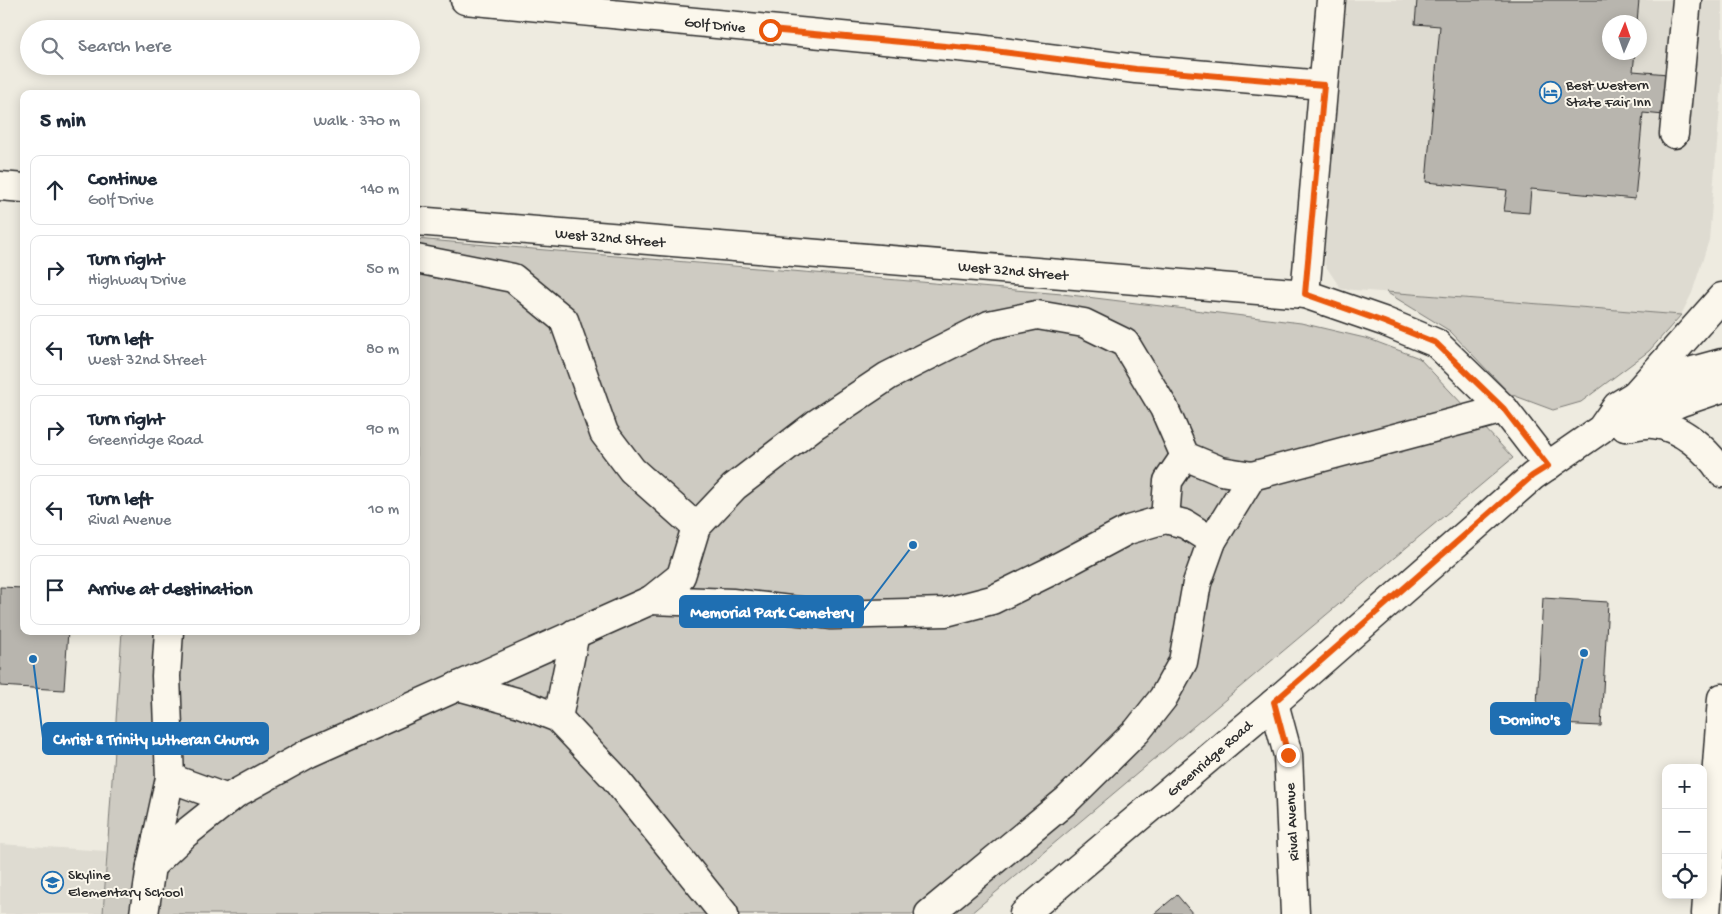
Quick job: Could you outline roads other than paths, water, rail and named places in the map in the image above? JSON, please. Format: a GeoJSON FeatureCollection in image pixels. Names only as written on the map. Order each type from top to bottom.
{"type":"FeatureCollection","features":[{"type":"Feature","properties":{"kind":"main road","name":"Golf Drive"},"geometry":{"type":"LineString","coordinates":[[465,0],[978,49],[1136,69],[1324,85]]}},
{"type":"Feature","properties":{"kind":"main road"},"geometry":{"type":"LineString","coordinates":[[1305,294],[1331,0]]}},
{"type":"Feature","properties":{"kind":"main road"},"geometry":{"type":"LineString","coordinates":[[1674,134],[1687,0]]}},
{"type":"Feature","properties":{"kind":"main road"},"geometry":{"type":"LineString","coordinates":[[0,186],[20,188]]}},
{"type":"Feature","properties":{"kind":"main road","name":"West 32nd Street"},"geometry":{"type":"LineString","coordinates":[[420,220],[1305,294],[1436,343],[1504,409],[1548,466]]}},
{"type":"Feature","properties":{"kind":"main road"},"geometry":{"type":"LineString","coordinates":[[420,260],[513,278],[564,320],[604,433],[632,470],[696,527]]}},
{"type":"Feature","properties":{"kind":"main road"},"geometry":{"type":"LineString","coordinates":[[1635,395],[1722,297]]}},
{"type":"Feature","properties":{"kind":"main road"},"geometry":{"type":"LineString","coordinates":[[151,866],[186,833],[228,800],[310,753],[651,600],[681,576],[696,527],[734,487],[816,424],[888,376],[989,325],[1037,315],[1084,323],[1125,343],[1164,408],[1185,456],[1221,471],[1252,476],[1504,409]]}},
{"type":"Feature","properties":{"kind":"main road","name":"Greenridge Road"},"geometry":{"type":"LineString","coordinates":[[1614,428],[1617,406],[1635,395],[1689,372],[1722,363]]}},
{"type":"Feature","properties":{"kind":"main road","name":"Greenridge Road"},"geometry":{"type":"LineString","coordinates":[[1024,914],[1274,702],[1532,476],[1614,428],[1722,388]]}},
{"type":"Feature","properties":{"kind":"main road"},"geometry":{"type":"LineString","coordinates":[[1614,428],[1654,424],[1686,436],[1700,447],[1722,474]]}},
{"type":"Feature","properties":{"kind":"main road"},"geometry":{"type":"LineString","coordinates":[[1164,519],[1168,480],[1185,456]]}},
{"type":"Feature","properties":{"kind":"main road"},"geometry":{"type":"LineString","coordinates":[[929,914],[1067,800],[1137,731],[1164,698],[1183,662],[1197,583],[1212,541],[1252,476]]}},
{"type":"Feature","properties":{"kind":"main road"},"geometry":{"type":"LineString","coordinates":[[651,600],[732,603],[832,615],[946,612],[992,600],[1128,530],[1164,519],[1185,524],[1212,541]]}},
{"type":"Feature","properties":{"kind":"main road"},"geometry":{"type":"LineString","coordinates":[[558,718],[575,633]]}},
{"type":"Feature","properties":{"kind":"main road"},"geometry":{"type":"LineString","coordinates":[[144,914],[151,866],[170,778],[166,676],[169,635]]}},
{"type":"Feature","properties":{"kind":"main road"},"geometry":{"type":"LineString","coordinates":[[458,686],[520,703],[558,718],[613,776],[724,914]]}},
{"type":"Feature","properties":{"kind":"main road"},"geometry":{"type":"LineString","coordinates":[[1706,914],[1722,698]]}},
{"type":"Feature","properties":{"kind":"main road","name":"Rival Avenue"},"geometry":{"type":"LineString","coordinates":[[1274,702],[1288,755],[1295,914]]}},
{"type":"Feature","properties":{"kind":"main road"},"geometry":{"type":"LineString","coordinates":[[170,778],[228,800]]}},
{"type":"Feature","properties":{"kind":"place","name":"Best Western State Fair Inn"},"geometry":{"type":"Point","coordinates":[1550,93]}},
{"type":"Feature","properties":{"kind":"place","name":"Memorial Park Cemetery"},"geometry":{"type":"Point","coordinates":[913,545]}},
{"type":"Feature","properties":{"kind":"place","name":"Domino's"},"geometry":{"type":"Point","coordinates":[1584,653]}},
{"type":"Feature","properties":{"kind":"place","name":"Christ & Trinity Lutheran Church"},"geometry":{"type":"Point","coordinates":[33,659]}},
{"type":"Feature","properties":{"kind":"place","name":"Skyline Elementary School"},"geometry":{"type":"Point","coordinates":[52,883]}}]}
